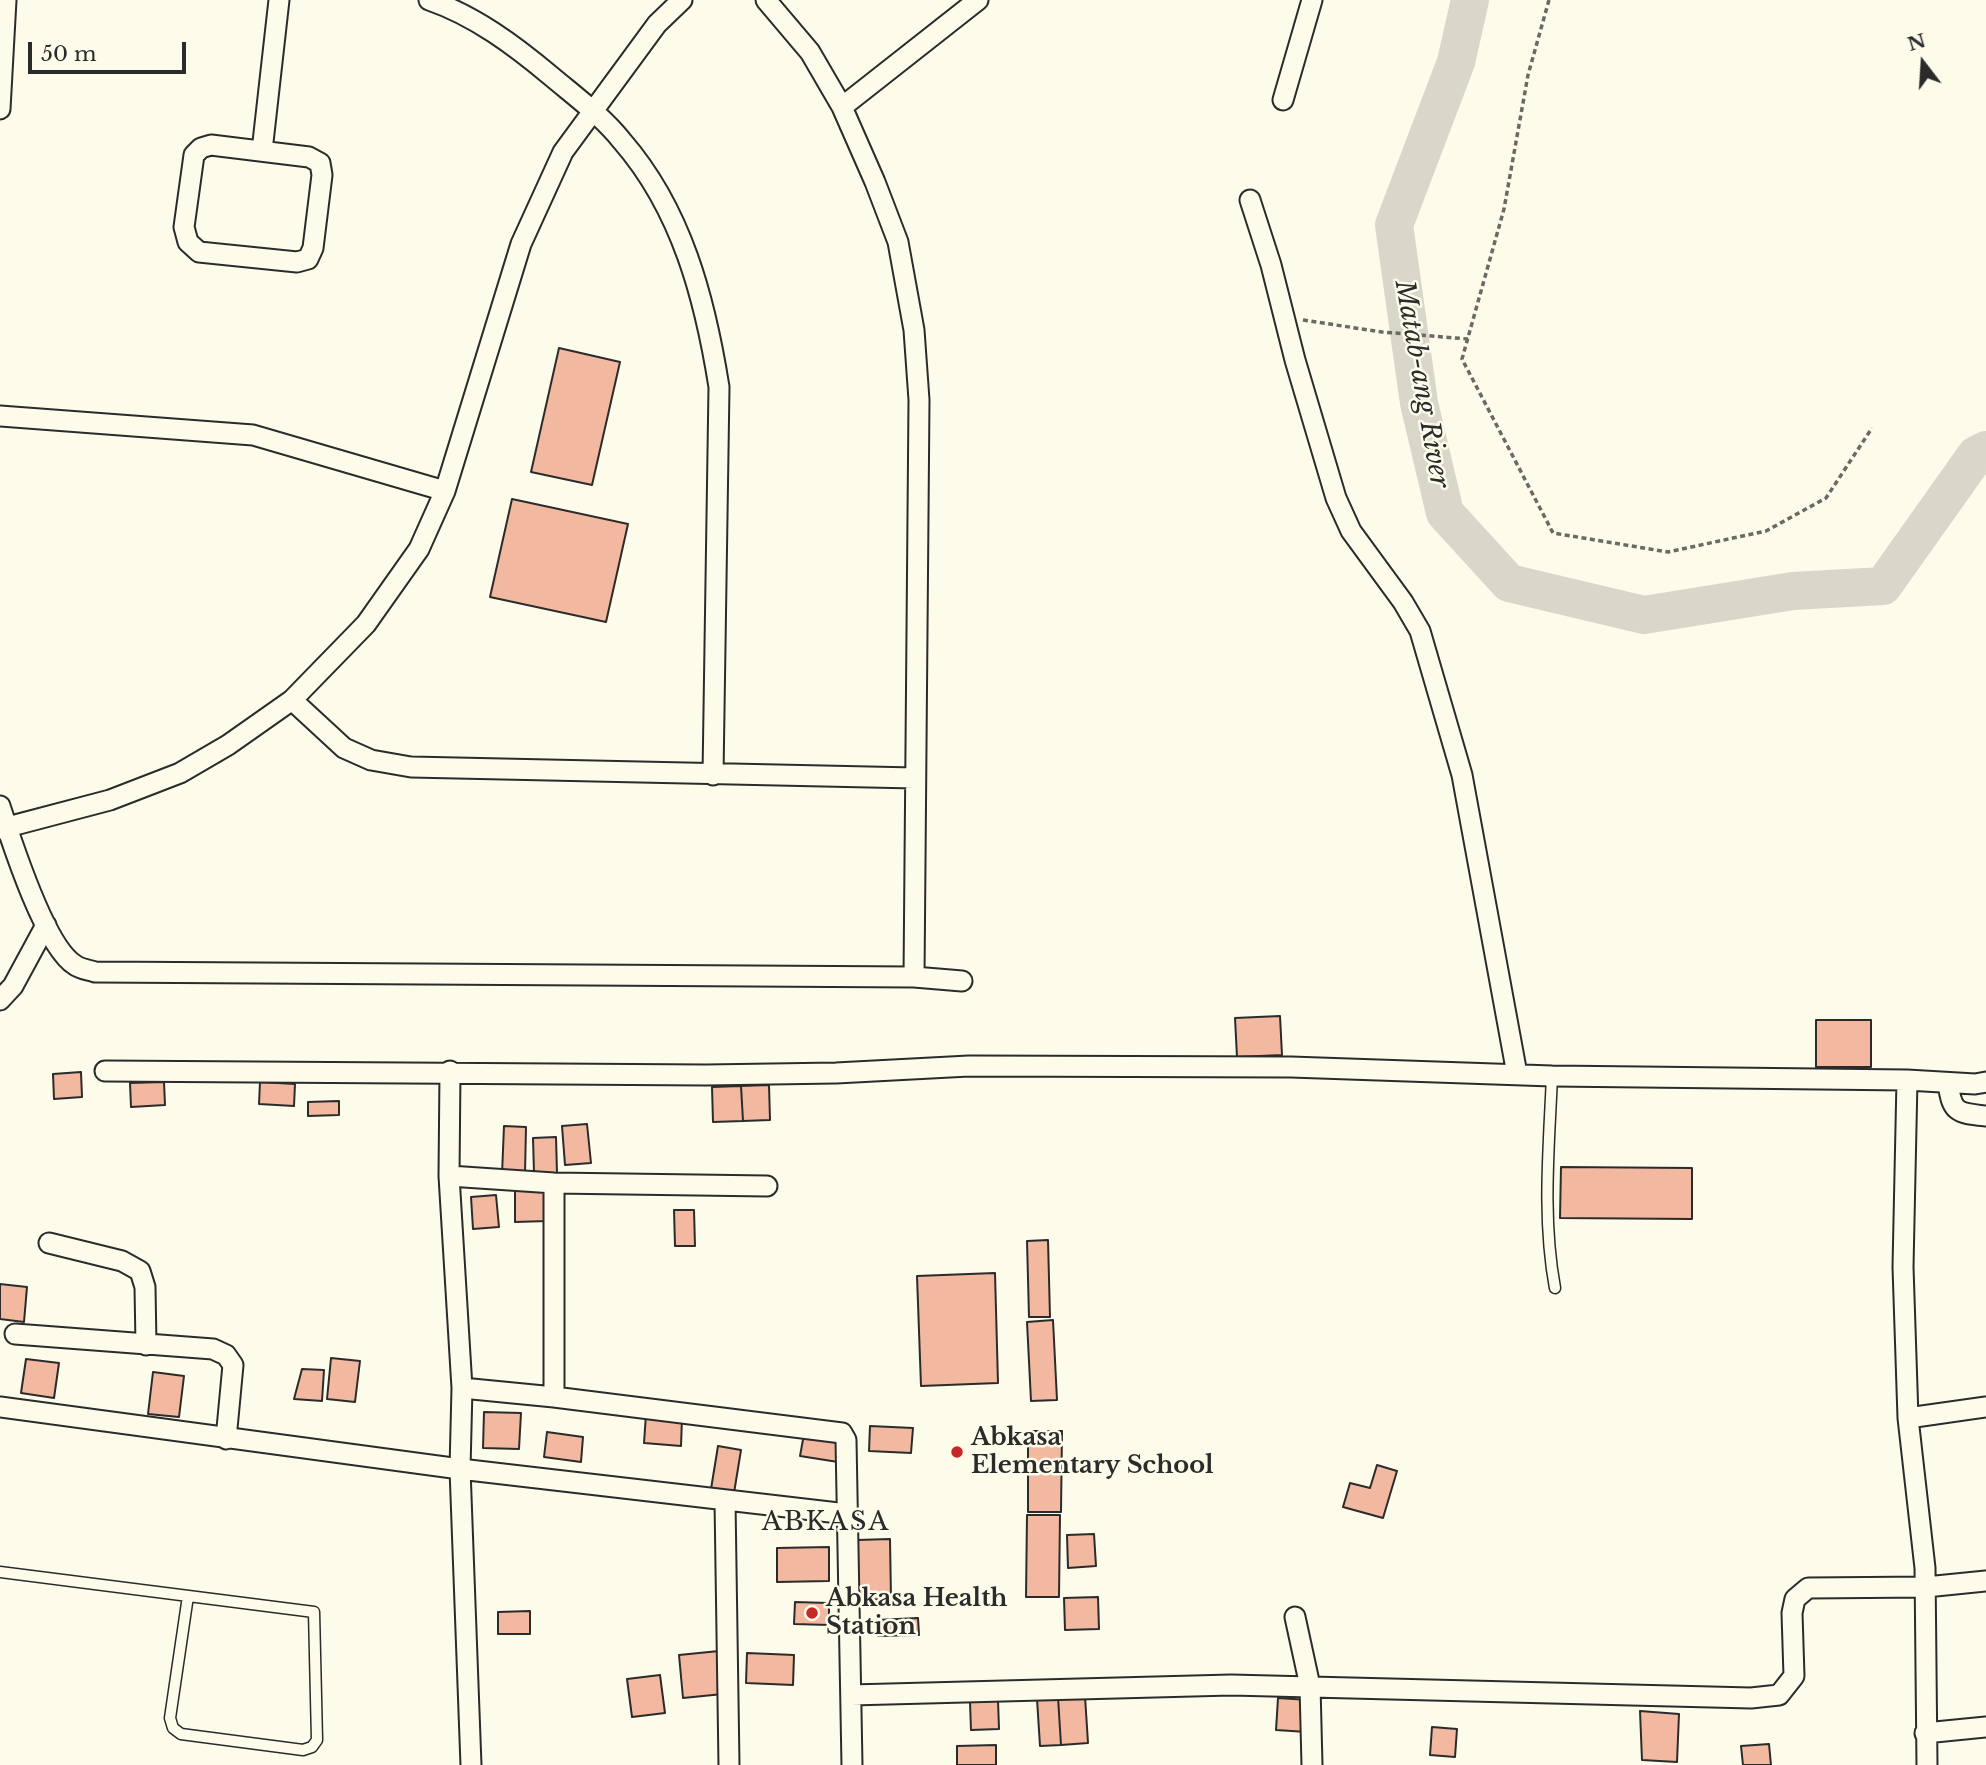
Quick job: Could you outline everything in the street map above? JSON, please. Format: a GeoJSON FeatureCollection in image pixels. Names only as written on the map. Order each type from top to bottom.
{"type":"FeatureCollection","features":[{"type":"Feature","properties":{"kind":"street"},"geometry":{"type":"LineString","coordinates":[[0,109],[6,0]]}},
{"type":"Feature","properties":{"kind":"street"},"geometry":{"type":"LineString","coordinates":[[262,150],[279,0]]}},
{"type":"Feature","properties":{"kind":"street"},"geometry":{"type":"LineString","coordinates":[[429,0],[485,26],[520,50],[592,110],[623,141],[659,192],[697,282],[709,328],[719,387],[713,775]]}},
{"type":"Feature","properties":{"kind":"street"},"geometry":{"type":"LineString","coordinates":[[3,829],[110,800],[180,773],[228,745],[292,700],[366,624],[419,550],[445,491],[521,244],[563,152],[657,24],[682,0]]}},
{"type":"Feature","properties":{"kind":"street"},"geometry":{"type":"LineString","coordinates":[[766,0],[810,52],[842,107],[898,242],[914,330],[919,400],[914,977]]}},
{"type":"Feature","properties":{"kind":"street"},"geometry":{"type":"LineString","coordinates":[[842,107],[978,0]]}},
{"type":"Feature","properties":{"kind":"street"},"geometry":{"type":"LineString","coordinates":[[1283,100],[1312,0]]}},
{"type":"Feature","properties":{"kind":"street"},"geometry":{"type":"LineString","coordinates":[[211,145],[262,150],[309,157],[320,163],[322,175],[313,248],[308,258],[297,262],[199,252],[188,242],[184,227],[194,155],[201,148],[211,145]]}},
{"type":"Feature","properties":{"kind":"street"},"geometry":{"type":"LineString","coordinates":[[1250,200],[1271,265],[1336,498],[1352,531],[1403,602],[1420,631],[1462,775],[1517,1074]]}},
{"type":"Feature","properties":{"kind":"street"},"geometry":{"type":"LineString","coordinates":[[0,416],[253,435],[445,491]]}},
{"type":"Feature","properties":{"kind":"street"},"geometry":{"type":"LineString","coordinates":[[292,700],[344,748],[371,760],[411,767],[915,778]]}},
{"type":"Feature","properties":{"kind":"street"},"geometry":{"type":"LineString","coordinates":[[0,806],[3,829],[54,943],[75,965],[95,972],[914,977],[962,981]]}},
{"type":"Feature","properties":{"kind":"street"},"geometry":{"type":"LineString","coordinates":[[0,1000],[13,986],[46,925]]}},
{"type":"Feature","properties":{"kind":"street"},"geometry":{"type":"LineString","coordinates":[[105,1071],[706,1075],[836,1073],[969,1066],[1277,1067],[1552,1076],[1906,1080],[1975,1084],[1986,1082]]}},
{"type":"Feature","properties":{"kind":"street"},"geometry":{"type":"LineString","coordinates":[[450,1072],[449,1176],[462,1388],[460,1469],[471,1765]]}},
{"type":"Feature","properties":{"kind":"street"},"geometry":{"type":"LineString","coordinates":[[1906,1080],[1903,1267],[1908,1419],[1924,1543],[1927,1765]]}},
{"type":"Feature","properties":{"kind":"street"},"geometry":{"type":"LineString","coordinates":[[1948,1083],[1953,1107],[1960,1113],[1986,1116]]}},
{"type":"Feature","properties":{"kind":"street"},"geometry":{"type":"LineString","coordinates":[[449,1176],[554,1183],[767,1186]]}},
{"type":"Feature","properties":{"kind":"street"},"geometry":{"type":"LineString","coordinates":[[554,1183],[554,1397]]}},
{"type":"Feature","properties":{"kind":"street"},"geometry":{"type":"LineString","coordinates":[[49,1243],[122,1261],[140,1271],[145,1287],[146,1345]]}},
{"type":"Feature","properties":{"kind":"street"},"geometry":{"type":"LineString","coordinates":[[15,1334],[213,1349],[226,1355],[233,1365],[226,1439]]}},
{"type":"Feature","properties":{"kind":"street"},"geometry":{"type":"LineString","coordinates":[[462,1388],[842,1433],[846,1440],[852,1765]]}},
{"type":"Feature","properties":{"kind":"street"},"geometry":{"type":"LineString","coordinates":[[1908,1419],[1986,1407]]}},
{"type":"Feature","properties":{"kind":"street"},"geometry":{"type":"LineString","coordinates":[[0,1408],[460,1469],[847,1514]]}},
{"type":"Feature","properties":{"kind":"street"},"geometry":{"type":"LineString","coordinates":[[725,1501],[729,1765]]}},
{"type":"Feature","properties":{"kind":"street"},"geometry":{"type":"LineString","coordinates":[[851,1695],[1231,1685],[1751,1699],[1779,1695],[1794,1676],[1792,1613],[1795,1599],[1808,1588],[1926,1587],[1986,1581]]}},
{"type":"Feature","properties":{"kind":"street"},"geometry":{"type":"LineString","coordinates":[[1295,1617],[1310,1686],[1312,1765]]}},
{"type":"Feature","properties":{"kind":"street"},"geometry":{"type":"LineString","coordinates":[[1925,1732],[1986,1727]]}},
{"type":"Feature","properties":{"kind":"lane"},"geometry":{"type":"LineString","coordinates":[[1552,1076],[1547,1223],[1548,1249],[1555,1287]]}},
{"type":"Feature","properties":{"kind":"lane"},"geometry":{"type":"LineString","coordinates":[[0,1572],[314,1612],[317,1740],[312,1747],[303,1750],[181,1734],[173,1728],[170,1718],[188,1596]]}},
{"type":"Feature","properties":{"kind":"path"},"geometry":{"type":"LineString","coordinates":[[1549,0],[1528,75],[1504,209],[1462,359],[1553,533],[1668,552],[1766,531],[1826,498],[1872,428]]}},
{"type":"Feature","properties":{"kind":"path"},"geometry":{"type":"LineString","coordinates":[[1284,316],[1381,332],[1468,338]]}},
{"type":"Feature","properties":{"kind":"building"},"geometry":{"type":"Polygon","coordinates":[[[559,348],[620,362],[592,485],[531,472],[559,348]]]}},
{"type":"Feature","properties":{"kind":"building"},"geometry":{"type":"Polygon","coordinates":[[[512,499],[628,524],[606,622],[490,597],[512,499]]]}},
{"type":"Feature","properties":{"kind":"building"},"geometry":{"type":"Polygon","coordinates":[[[1280,1016],[1282,1055],[1237,1057],[1235,1018],[1280,1016]]]}},
{"type":"Feature","properties":{"kind":"building"},"geometry":{"type":"Polygon","coordinates":[[[1816,1020],[1871,1020],[1871,1067],[1816,1067],[1816,1020]]]}},
{"type":"Feature","properties":{"kind":"building"},"geometry":{"type":"Polygon","coordinates":[[[81,1072],[82,1097],[54,1099],[53,1074],[81,1072]]]}},
{"type":"Feature","properties":{"kind":"building"},"geometry":{"type":"Polygon","coordinates":[[[164,1082],[165,1105],[131,1107],[130,1083],[164,1082]]]}},
{"type":"Feature","properties":{"kind":"building"},"geometry":{"type":"Polygon","coordinates":[[[260,1082],[295,1084],[294,1106],[259,1104],[260,1082]]]}},
{"type":"Feature","properties":{"kind":"building"},"geometry":{"type":"Polygon","coordinates":[[[769,1085],[770,1120],[743,1121],[741,1086],[769,1085]]]}},
{"type":"Feature","properties":{"kind":"building"},"geometry":{"type":"Polygon","coordinates":[[[741,1086],[743,1121],[713,1122],[712,1087],[741,1086]]]}},
{"type":"Feature","properties":{"kind":"building"},"geometry":{"type":"Polygon","coordinates":[[[339,1101],[339,1115],[308,1116],[308,1102],[339,1101]]]}},
{"type":"Feature","properties":{"kind":"building"},"geometry":{"type":"Polygon","coordinates":[[[587,1124],[591,1163],[565,1165],[562,1126],[587,1124]]]}},
{"type":"Feature","properties":{"kind":"building"},"geometry":{"type":"Polygon","coordinates":[[[504,1126],[526,1127],[525,1174],[502,1174],[504,1126]]]}},
{"type":"Feature","properties":{"kind":"building"},"geometry":{"type":"Polygon","coordinates":[[[556,1137],[557,1173],[534,1173],[533,1138],[556,1137]]]}},
{"type":"Feature","properties":{"kind":"building"},"geometry":{"type":"Polygon","coordinates":[[[1561,1167],[1692,1168],[1692,1219],[1560,1218],[1561,1167]]]}},
{"type":"Feature","properties":{"kind":"building"},"geometry":{"type":"Polygon","coordinates":[[[515,1190],[547,1190],[547,1221],[515,1222],[515,1190]]]}},
{"type":"Feature","properties":{"kind":"building"},"geometry":{"type":"Polygon","coordinates":[[[496,1195],[499,1227],[473,1229],[471,1197],[496,1195]]]}},
{"type":"Feature","properties":{"kind":"building"},"geometry":{"type":"Polygon","coordinates":[[[674,1210],[694,1210],[695,1246],[675,1246],[674,1210]]]}},
{"type":"Feature","properties":{"kind":"building"},"geometry":{"type":"Polygon","coordinates":[[[1048,1240],[1050,1317],[1029,1317],[1027,1241],[1048,1240]]]}},
{"type":"Feature","properties":{"kind":"building"},"geometry":{"type":"Polygon","coordinates":[[[995,1273],[998,1383],[921,1386],[917,1276],[995,1273]]]}},
{"type":"Feature","properties":{"kind":"building"},"geometry":{"type":"Polygon","coordinates":[[[0,1284],[27,1287],[24,1322],[0,1319],[0,1284]]]}},
{"type":"Feature","properties":{"kind":"building"},"geometry":{"type":"Polygon","coordinates":[[[1053,1320],[1057,1400],[1031,1401],[1027,1322],[1053,1320]]]}},
{"type":"Feature","properties":{"kind":"building"},"geometry":{"type":"Polygon","coordinates":[[[331,1358],[360,1361],[355,1402],[327,1399],[331,1358]]]}},
{"type":"Feature","properties":{"kind":"building"},"geometry":{"type":"Polygon","coordinates":[[[26,1359],[59,1363],[54,1398],[21,1393],[26,1359]]]}},
{"type":"Feature","properties":{"kind":"building"},"geometry":{"type":"Polygon","coordinates":[[[302,1369],[324,1370],[322,1401],[294,1399],[302,1369]]]}},
{"type":"Feature","properties":{"kind":"building"},"geometry":{"type":"Polygon","coordinates":[[[153,1372],[184,1376],[179,1417],[148,1414],[153,1372]]]}},
{"type":"Feature","properties":{"kind":"building"},"geometry":{"type":"Polygon","coordinates":[[[484,1412],[521,1413],[519,1449],[483,1448],[484,1412]]]}},
{"type":"Feature","properties":{"kind":"building"},"geometry":{"type":"Polygon","coordinates":[[[646,1414],[682,1418],[681,1446],[644,1443],[646,1414]]]}},
{"type":"Feature","properties":{"kind":"building"},"geometry":{"type":"Polygon","coordinates":[[[870,1426],[913,1428],[911,1453],[869,1451],[870,1426]]]}},
{"type":"Feature","properties":{"kind":"building"},"geometry":{"type":"Polygon","coordinates":[[[1028,1431],[1062,1431],[1061,1512],[1028,1512],[1028,1431]]]}},
{"type":"Feature","properties":{"kind":"building"},"geometry":{"type":"Polygon","coordinates":[[[547,1432],[583,1437],[581,1462],[544,1457],[547,1432]]]}},
{"type":"Feature","properties":{"kind":"building"},"geometry":{"type":"Polygon","coordinates":[[[804,1434],[842,1441],[838,1462],[800,1456],[804,1434]]]}},
{"type":"Feature","properties":{"kind":"building"},"geometry":{"type":"Polygon","coordinates":[[[718,1446],[741,1450],[734,1493],[711,1489],[718,1446]]]}},
{"type":"Feature","properties":{"kind":"building"},"geometry":{"type":"Polygon","coordinates":[[[1377,1465],[1397,1471],[1383,1518],[1343,1507],[1350,1483],[1370,1488],[1377,1465]]]}},
{"type":"Feature","properties":{"kind":"building"},"geometry":{"type":"Polygon","coordinates":[[[1027,1515],[1060,1515],[1059,1597],[1026,1597],[1027,1515]]]}},
{"type":"Feature","properties":{"kind":"building"},"geometry":{"type":"Polygon","coordinates":[[[1094,1534],[1096,1566],[1068,1568],[1067,1535],[1094,1534]]]}},
{"type":"Feature","properties":{"kind":"building"},"geometry":{"type":"Polygon","coordinates":[[[890,1539],[891,1599],[858,1600],[857,1540],[890,1539]]]}},
{"type":"Feature","properties":{"kind":"building"},"geometry":{"type":"Polygon","coordinates":[[[829,1547],[829,1581],[777,1582],[777,1548],[829,1547]]]}},
{"type":"Feature","properties":{"kind":"building"},"geometry":{"type":"Polygon","coordinates":[[[1098,1597],[1099,1629],[1065,1630],[1064,1598],[1098,1597]]]}},
{"type":"Feature","properties":{"kind":"building","name":"Abkasa Health Station"},"geometry":{"type":"Polygon","coordinates":[[[795,1602],[829,1603],[829,1625],[794,1624],[795,1602]]]}},
{"type":"Feature","properties":{"kind":"building"},"geometry":{"type":"Polygon","coordinates":[[[530,1611],[530,1634],[498,1634],[498,1612],[530,1611]]]}},
{"type":"Feature","properties":{"kind":"building"},"geometry":{"type":"Polygon","coordinates":[[[918,1618],[919,1635],[878,1636],[877,1620],[918,1618]]]}},
{"type":"Feature","properties":{"kind":"building"},"geometry":{"type":"Polygon","coordinates":[[[719,1651],[723,1694],[683,1698],[679,1655],[719,1651]]]}},
{"type":"Feature","properties":{"kind":"building"},"geometry":{"type":"Polygon","coordinates":[[[747,1653],[794,1655],[793,1685],[746,1683],[747,1653]]]}},
{"type":"Feature","properties":{"kind":"building"},"geometry":{"type":"Polygon","coordinates":[[[660,1675],[665,1713],[632,1717],[627,1679],[660,1675]]]}},
{"type":"Feature","properties":{"kind":"building"},"geometry":{"type":"Polygon","coordinates":[[[1085,1696],[1088,1743],[1061,1745],[1058,1697],[1085,1696]]]}},
{"type":"Feature","properties":{"kind":"building"},"geometry":{"type":"Polygon","coordinates":[[[1058,1697],[1061,1745],[1040,1746],[1037,1699],[1058,1697]]]}},
{"type":"Feature","properties":{"kind":"building"},"geometry":{"type":"Polygon","coordinates":[[[1278,1698],[1309,1700],[1307,1732],[1276,1730],[1278,1698]]]}},
{"type":"Feature","properties":{"kind":"building"},"geometry":{"type":"Polygon","coordinates":[[[998,1700],[999,1729],[971,1730],[970,1702],[998,1700]]]}},
{"type":"Feature","properties":{"kind":"building"},"geometry":{"type":"Polygon","coordinates":[[[1640,1711],[1679,1714],[1677,1762],[1642,1760],[1640,1711]]]}},
{"type":"Feature","properties":{"kind":"building"},"geometry":{"type":"Polygon","coordinates":[[[1432,1727],[1457,1729],[1455,1757],[1430,1755],[1432,1727]]]}},
{"type":"Feature","properties":{"kind":"building"},"geometry":{"type":"Polygon","coordinates":[[[1769,1744],[1771,1765],[1743,1765],[1741,1746],[1769,1744]]]}},
{"type":"Feature","properties":{"kind":"building"},"geometry":{"type":"Polygon","coordinates":[[[996,1745],[996,1765],[957,1765],[957,1746],[996,1745]]]}},
{"type":"Feature","properties":{"kind":"waterway","name":"Matab-ang River"},"geometry":{"type":"LineString","coordinates":[[1470,0],[1456,62],[1394,225],[1419,403],[1445,513],[1509,583],[1644,615],[1793,591],[1883,586],[1976,455],[1986,450]]}},
{"type":"Feature","properties":{"kind":"place","name":"Abkasa Elementary School"},"geometry":{"type":"Point","coordinates":[957,1452]}},
{"type":"Feature","properties":{"kind":"place","name":"Abkasa Health Station"},"geometry":{"type":"Point","coordinates":[812,1613]}},
{"type":"Feature","properties":{"kind":"district","name":"ABKASA"},"geometry":{"type":"Point","coordinates":[826,1523]}}]}
